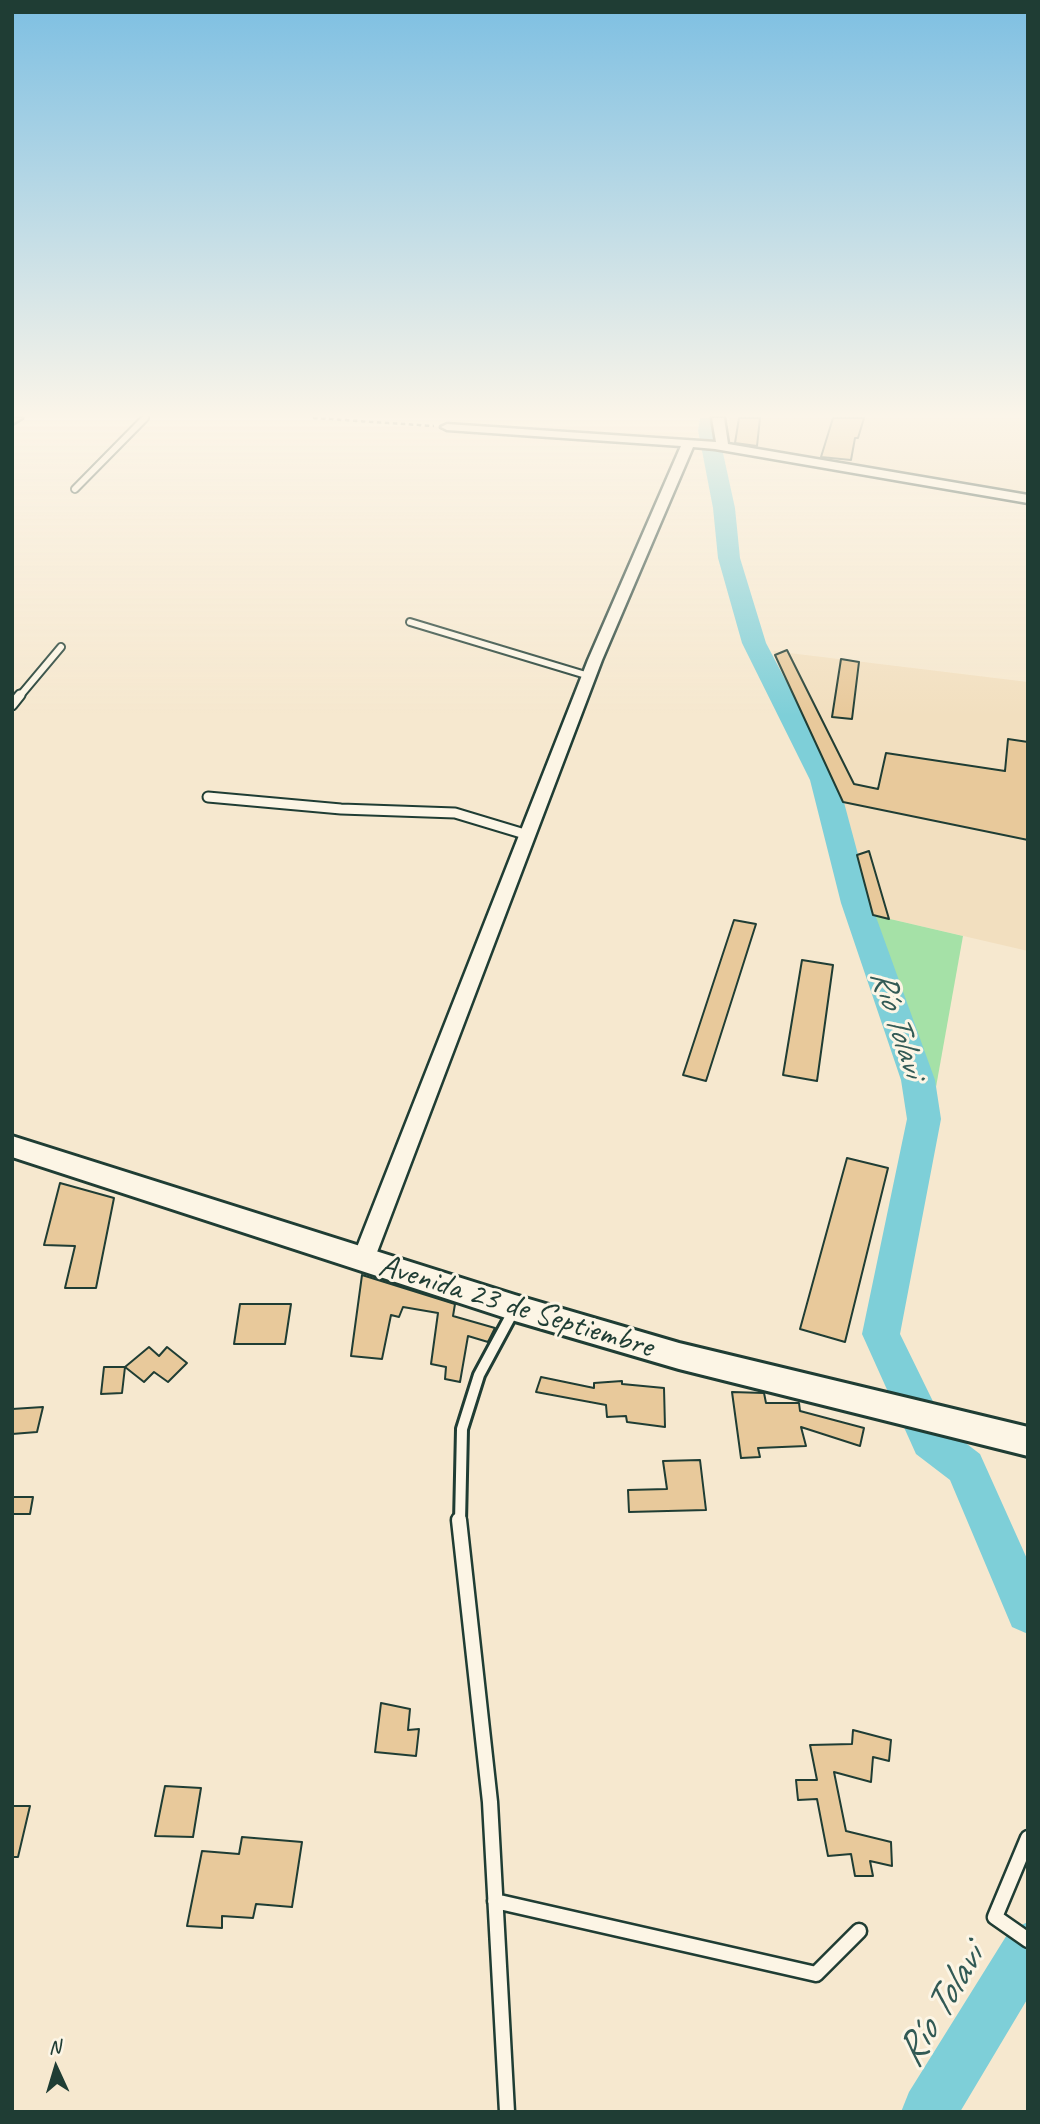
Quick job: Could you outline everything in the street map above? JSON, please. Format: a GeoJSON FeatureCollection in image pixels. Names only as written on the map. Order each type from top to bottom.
{"type":"FeatureCollection","features":[{"type":"Feature","properties":{"kind":"main road","name":"Avenida 23 de Septiembre"},"geometry":{"type":"LineString","coordinates":[[12,1146],[515,1308],[679,1356],[1028,1442]]}},
{"type":"Feature","properties":{"kind":"street"},"geometry":{"type":"LineString","coordinates":[[363,1260],[589,676],[670,517]]}},
{"type":"Feature","properties":{"kind":"lane"},"geometry":{"type":"LineString","coordinates":[[410,622],[589,676]]}},
{"type":"Feature","properties":{"kind":"lane"},"geometry":{"type":"LineString","coordinates":[[12,705],[61,647]]}},
{"type":"Feature","properties":{"kind":"lane"},"geometry":{"type":"LineString","coordinates":[[208,797],[341,809],[455,813],[528,835]]}},
{"type":"Feature","properties":{"kind":"lane"},"geometry":{"type":"LineString","coordinates":[[507,2112],[490,1802],[459,1516],[462,1429],[480,1375],[515,1308]]}},
{"type":"Feature","properties":{"kind":"lane"},"geometry":{"type":"LineString","coordinates":[[1028,1838],[995,1917],[1028,1940]]}},
{"type":"Feature","properties":{"kind":"lane"},"geometry":{"type":"LineString","coordinates":[[495,1901],[816,1974],[859,1931]]}},
{"type":"Feature","properties":{"kind":"shaded area"},"geometry":{"type":"Polygon","coordinates":[[[773,651],[1028,682],[1028,951],[873,915],[840,792],[773,651]]]}},
{"type":"Feature","properties":{"kind":"green space"},"geometry":{"type":"Polygon","coordinates":[[[873,915],[963,936],[936,1087],[873,915]]]}},
{"type":"Feature","properties":{"kind":"building"},"geometry":{"type":"Polygon","coordinates":[[[787,650],[854,784],[878,789],[886,753],[1005,771],[1008,739],[1028,742],[1028,840],[843,802],[775,655],[787,650]]]}},
{"type":"Feature","properties":{"kind":"building"},"geometry":{"type":"Polygon","coordinates":[[[841,659],[859,662],[852,719],[832,717],[841,659]]]}},
{"type":"Feature","properties":{"kind":"building"},"geometry":{"type":"Polygon","coordinates":[[[869,851],[889,919],[873,915],[857,855],[869,851]]]}},
{"type":"Feature","properties":{"kind":"building"},"geometry":{"type":"Polygon","coordinates":[[[734,920],[756,924],[706,1081],[683,1075],[734,920]]]}},
{"type":"Feature","properties":{"kind":"building"},"geometry":{"type":"Polygon","coordinates":[[[802,960],[833,965],[817,1081],[783,1075],[802,960]]]}},
{"type":"Feature","properties":{"kind":"building"},"geometry":{"type":"Polygon","coordinates":[[[847,1158],[888,1168],[845,1342],[800,1329],[847,1158]]]}},
{"type":"Feature","properties":{"kind":"building"},"geometry":{"type":"Polygon","coordinates":[[[60,1183],[114,1198],[96,1288],[65,1288],[75,1246],[44,1245],[60,1183]]]}},
{"type":"Feature","properties":{"kind":"building"},"geometry":{"type":"Polygon","coordinates":[[[362,1275],[455,1304],[453,1316],[495,1328],[488,1342],[468,1336],[460,1382],[445,1379],[446,1367],[431,1364],[438,1313],[403,1307],[399,1317],[391,1315],[382,1359],[351,1356],[362,1275]]]}},
{"type":"Feature","properties":{"kind":"building"},"geometry":{"type":"Polygon","coordinates":[[[240,1304],[291,1304],[285,1344],[234,1344],[240,1304]]]}},
{"type":"Feature","properties":{"kind":"building"},"geometry":{"type":"Polygon","coordinates":[[[149,1347],[159,1356],[167,1347],[187,1363],[168,1382],[154,1372],[144,1382],[125,1367],[149,1347]]]}},
{"type":"Feature","properties":{"kind":"building"},"geometry":{"type":"Polygon","coordinates":[[[104,1367],[125,1367],[122,1393],[101,1394],[104,1367]]]}},
{"type":"Feature","properties":{"kind":"building"},"geometry":{"type":"Polygon","coordinates":[[[541,1377],[594,1388],[594,1383],[622,1381],[622,1384],[664,1388],[665,1427],[627,1422],[626,1416],[607,1417],[606,1405],[536,1392],[541,1377]]]}},
{"type":"Feature","properties":{"kind":"building"},"geometry":{"type":"Polygon","coordinates":[[[732,1392],[764,1393],[766,1403],[799,1403],[800,1411],[864,1428],[860,1446],[801,1427],[806,1446],[758,1448],[760,1457],[741,1458],[732,1392]]]}},
{"type":"Feature","properties":{"kind":"building"},"geometry":{"type":"Polygon","coordinates":[[[43,1407],[37,1432],[12,1434],[12,1409],[43,1407]]]}},
{"type":"Feature","properties":{"kind":"building"},"geometry":{"type":"Polygon","coordinates":[[[700,1460],[706,1510],[629,1512],[628,1490],[667,1489],[663,1461],[700,1460]]]}},
{"type":"Feature","properties":{"kind":"building"},"geometry":{"type":"Polygon","coordinates":[[[12,1497],[33,1497],[30,1514],[12,1514],[12,1497]]]}},
{"type":"Feature","properties":{"kind":"building"},"geometry":{"type":"Polygon","coordinates":[[[381,1703],[410,1709],[408,1730],[419,1729],[416,1756],[375,1752],[381,1703]]]}},
{"type":"Feature","properties":{"kind":"building"},"geometry":{"type":"Polygon","coordinates":[[[853,1730],[891,1740],[889,1761],[873,1757],[871,1782],[834,1772],[846,1831],[891,1842],[892,1866],[870,1861],[873,1876],[855,1876],[851,1854],[828,1856],[817,1799],[798,1800],[796,1780],[817,1780],[810,1745],[852,1744],[853,1730]]]}},
{"type":"Feature","properties":{"kind":"building"},"geometry":{"type":"Polygon","coordinates":[[[165,1786],[201,1788],[193,1837],[155,1836],[165,1786]]]}},
{"type":"Feature","properties":{"kind":"building"},"geometry":{"type":"Polygon","coordinates":[[[12,1806],[30,1806],[18,1857],[12,1857],[12,1806]]]}},
{"type":"Feature","properties":{"kind":"building"},"geometry":{"type":"Polygon","coordinates":[[[242,1837],[302,1842],[292,1907],[256,1904],[253,1918],[222,1916],[222,1928],[187,1926],[202,1851],[239,1854],[242,1837]]]}},
{"type":"Feature","properties":{"kind":"waterway","name":"Río Tolavi"},"geometry":{"type":"LineString","coordinates":[[725,517],[729,558],[754,643],[824,780],[856,903],[918,1080],[924,1119],[881,1334],[931,1441],[965,1467],[1028,1612]]}},
{"type":"Feature","properties":{"kind":"waterway","name":"Río Tolavi"},"geometry":{"type":"LineString","coordinates":[[929,2112],[1028,1948]]}}]}
